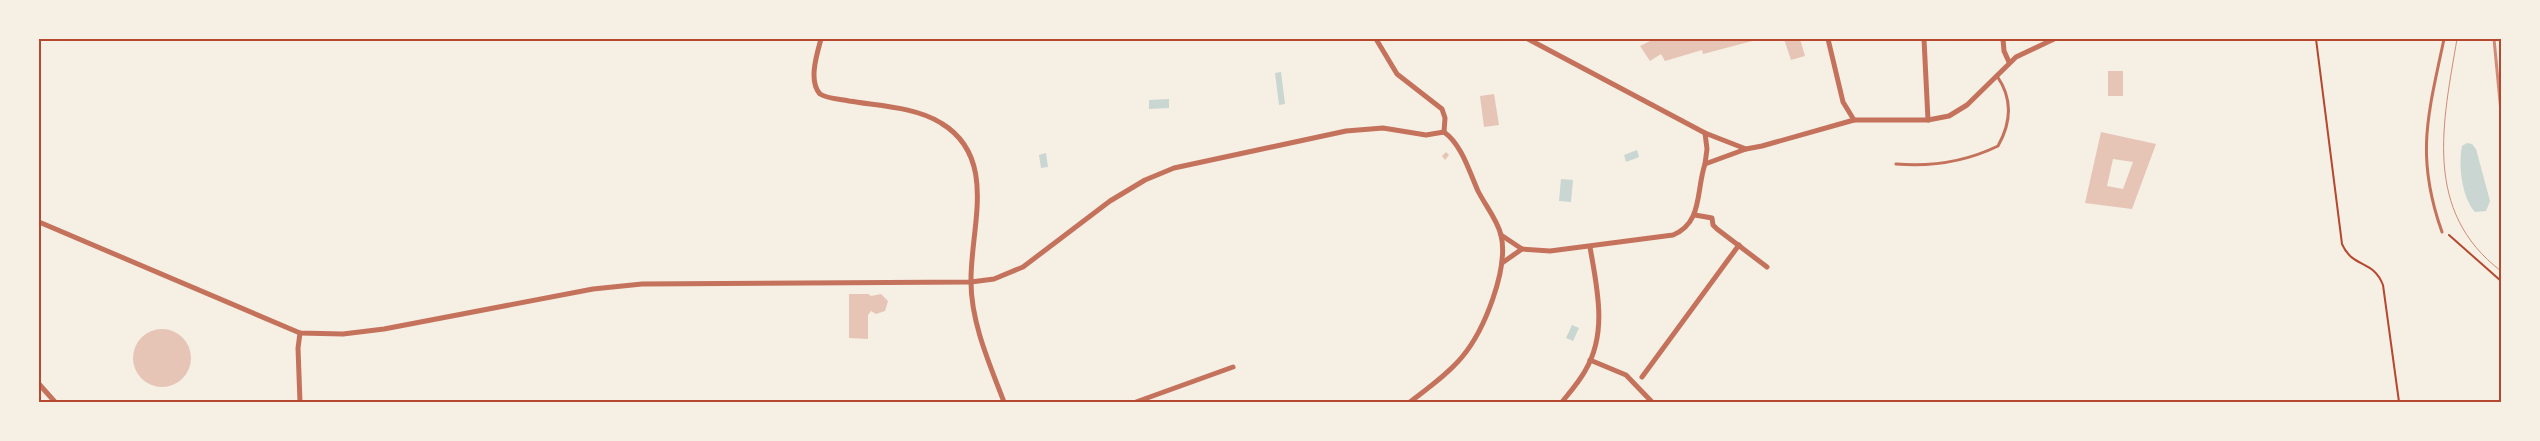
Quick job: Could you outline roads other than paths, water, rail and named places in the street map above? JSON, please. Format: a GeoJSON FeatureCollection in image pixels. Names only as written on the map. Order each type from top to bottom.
{"type":"FeatureCollection","features":[{"type":"Feature","properties":{"kind":"street"},"geometry":{"type":"LineString","coordinates":[[821,39],[815,78],[816,87],[820,94],[908,111],[932,118],[950,130],[967,150],[974,166],[978,195],[971,282],[980,331],[1004,402]]}},
{"type":"Feature","properties":{"kind":"street"},"geometry":{"type":"LineString","coordinates":[[1376,39],[1397,74],[1442,109],[1445,118],[1444,132],[1458,149],[1501,234],[1502,263],[1487,314],[1467,350],[1453,367],[1410,402]]}},
{"type":"Feature","properties":{"kind":"street"},"geometry":{"type":"LineString","coordinates":[[1528,39],[1705,132],[1746,149]]}},
{"type":"Feature","properties":{"kind":"street"},"geometry":{"type":"LineString","coordinates":[[1828,39],[1843,102],[1854,120]]}},
{"type":"Feature","properties":{"kind":"street"},"geometry":{"type":"LineString","coordinates":[[1924,39],[1928,120]]}},
{"type":"Feature","properties":{"kind":"street"},"geometry":{"type":"LineString","coordinates":[[2003,39],[2004,51],[2009,62]]}},
{"type":"Feature","properties":{"kind":"street"},"geometry":{"type":"LineString","coordinates":[[1705,164],[1746,149],[1854,120],[1928,120],[1949,116],[1967,106],[2009,62],[2023,53],[2054,39]]}},
{"type":"Feature","properties":{"kind":"street"},"geometry":{"type":"LineString","coordinates":[[39,222],[300,333],[343,334],[384,329],[593,289],[642,284],[971,282],[994,278],[1024,267],[1110,201],[1145,180],[1174,168],[1346,131],[1383,128],[1426,135],[1444,132]]}},
{"type":"Feature","properties":{"kind":"street"},"geometry":{"type":"LineString","coordinates":[[1501,234],[1522,248],[1550,251],[1673,235],[1684,230],[1695,215],[1708,149],[1705,132]]}},
{"type":"Feature","properties":{"kind":"street"},"geometry":{"type":"LineString","coordinates":[[1695,215],[1712,218],[1714,225],[1767,267]]}},
{"type":"Feature","properties":{"kind":"street"},"geometry":{"type":"LineString","coordinates":[[1642,377],[1739,245]]}},
{"type":"Feature","properties":{"kind":"street"},"geometry":{"type":"LineString","coordinates":[[1562,402],[1586,370],[1598,328],[1599,310],[1590,247]]}},
{"type":"Feature","properties":{"kind":"street"},"geometry":{"type":"LineString","coordinates":[[1502,263],[1522,248]]}},
{"type":"Feature","properties":{"kind":"street"},"geometry":{"type":"LineString","coordinates":[[300,333],[298,357],[300,402]]}},
{"type":"Feature","properties":{"kind":"street"},"geometry":{"type":"LineString","coordinates":[[1590,360],[1626,375],[1652,402]]}},
{"type":"Feature","properties":{"kind":"street"},"geometry":{"type":"LineString","coordinates":[[1136,402],[1233,367]]}},
{"type":"Feature","properties":{"kind":"street"},"geometry":{"type":"LineString","coordinates":[[39,384],[55,402]]}},
{"type":"Feature","properties":{"kind":"lane"},"geometry":{"type":"LineString","coordinates":[[2442,232],[2430,196],[2425,145],[2429,114],[2444,39]]}},
{"type":"Feature","properties":{"kind":"lane"},"geometry":{"type":"LineString","coordinates":[[1896,164],[1918,166],[1961,160],[1998,146],[2010,114],[2003,84],[1997,76]]}},
{"type":"Feature","properties":{"kind":"tram line"},"geometry":{"type":"LineString","coordinates":[[2457,39],[2444,133],[2444,164],[2449,193],[2459,221],[2476,247],[2501,271]]}},
{"type":"Feature","properties":{"kind":"railway"},"geometry":{"type":"LineString","coordinates":[[2494,39],[2501,112]]}}]}
